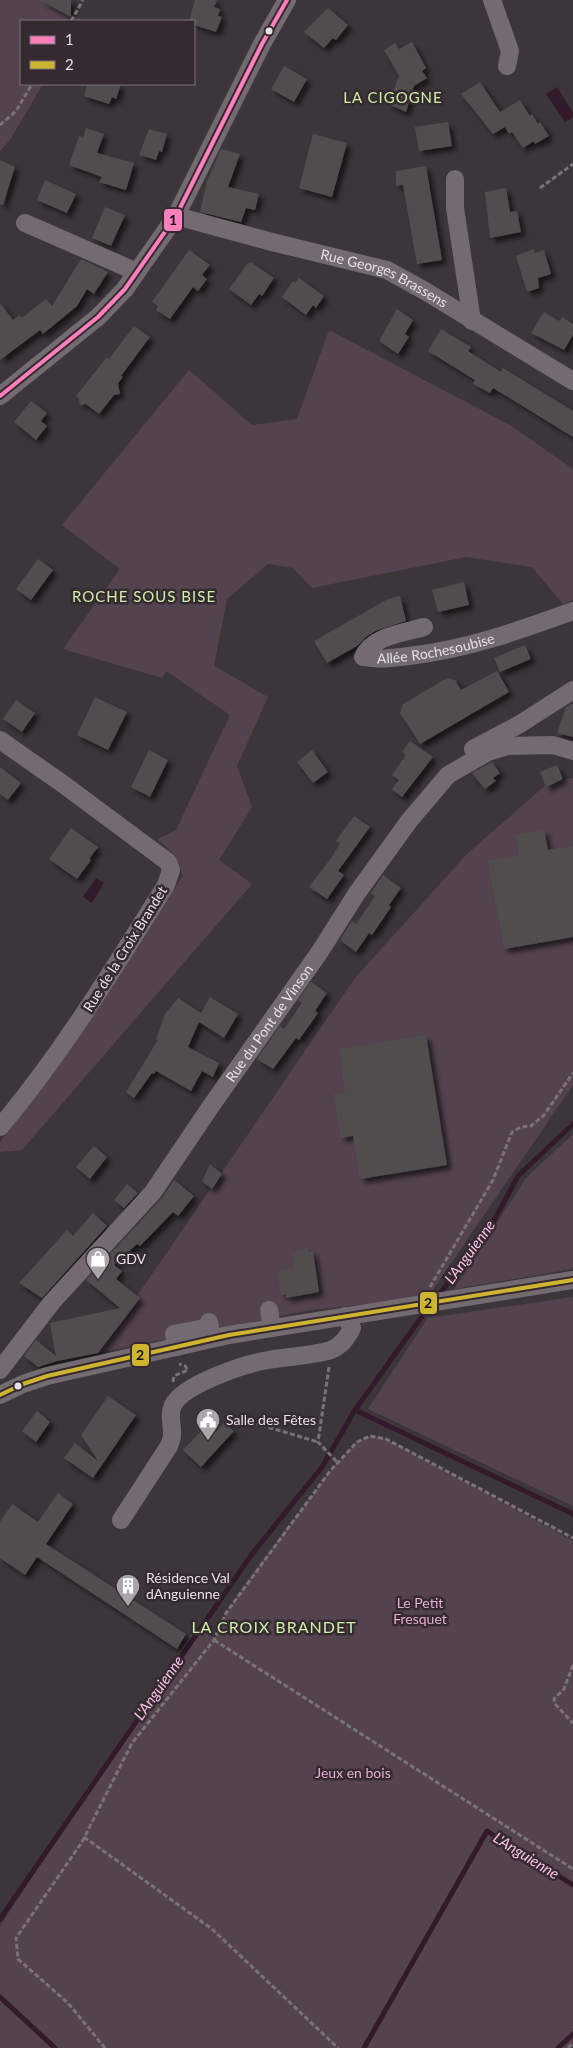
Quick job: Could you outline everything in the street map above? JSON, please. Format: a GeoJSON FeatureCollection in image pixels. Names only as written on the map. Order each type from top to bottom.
{"type":"FeatureCollection","features":[{"type":"Feature","properties":{"kind":"street"},"geometry":{"type":"LineString","coordinates":[[0,396],[98,316],[125,289],[176,216],[262,44],[287,0]]}},
{"type":"Feature","properties":{"kind":"street"},"geometry":{"type":"LineString","coordinates":[[492,0],[510,51],[508,66]]}},
{"type":"Feature","properties":{"kind":"street"},"geometry":{"type":"LineString","coordinates":[[456,180],[455,208],[472,321]]}},
{"type":"Feature","properties":{"kind":"street","name":"Rue Georges Brassens"},"geometry":{"type":"LineString","coordinates":[[176,216],[387,270],[573,381]]}},
{"type":"Feature","properties":{"kind":"street"},"geometry":{"type":"LineString","coordinates":[[25,223],[137,272]]}},
{"type":"Feature","properties":{"kind":"street","name":"Allée Rochesoubise"},"geometry":{"type":"LineString","coordinates":[[424,627],[383,639],[367,648],[363,657],[375,660],[437,652],[494,639],[573,611]]}},
{"type":"Feature","properties":{"kind":"street"},"geometry":{"type":"LineString","coordinates":[[448,775],[458,757],[520,724],[573,690]]}},
{"type":"Feature","properties":{"kind":"street","name":"Rue de la Croix Brandet"},"geometry":{"type":"LineString","coordinates":[[0,740],[168,862],[171,870],[166,885],[81,1020],[28,1094],[0,1127]]}},
{"type":"Feature","properties":{"kind":"street","name":"Rue du Pont de Vinson"},"geometry":{"type":"LineString","coordinates":[[0,1370],[52,1302],[153,1192],[211,1106],[320,953],[357,893],[409,821],[448,775],[488,752],[508,746],[553,745],[573,751]]}},
{"type":"Feature","properties":{"kind":"street"},"geometry":{"type":"LineString","coordinates":[[0,1395],[23,1384],[47,1376],[229,1335],[573,1280]]}},
{"type":"Feature","properties":{"kind":"street"},"geometry":{"type":"LineString","coordinates":[[269,1310],[272,1328]]}},
{"type":"Feature","properties":{"kind":"street"},"geometry":{"type":"LineString","coordinates":[[121,1520],[169,1446],[172,1435],[170,1419],[174,1405],[192,1388],[239,1366],[331,1350],[345,1341],[352,1328],[345,1316]]}},
{"type":"Feature","properties":{"kind":"street"},"geometry":{"type":"LineString","coordinates":[[173,1348],[174,1334],[210,1326],[209,1322]]}},
{"type":"Feature","properties":{"kind":"path"},"geometry":{"type":"LineString","coordinates":[[72,20],[83,0]]}},
{"type":"Feature","properties":{"kind":"path"},"geometry":{"type":"LineString","coordinates":[[0,125],[16,111],[31,85]]}},
{"type":"Feature","properties":{"kind":"path"},"geometry":{"type":"LineString","coordinates":[[540,188],[573,164]]}},
{"type":"Feature","properties":{"kind":"path"},"geometry":{"type":"LineString","coordinates":[[419,1304],[448,1260],[493,1180],[512,1132],[521,1127],[531,1126],[544,1115],[573,1073]]}},
{"type":"Feature","properties":{"kind":"path"},"geometry":{"type":"LineString","coordinates":[[173,1348],[177,1364],[185,1366],[188,1370],[174,1376],[172,1381],[192,1388]]}},
{"type":"Feature","properties":{"kind":"path"},"geometry":{"type":"LineString","coordinates":[[318,1442],[331,1350]]}},
{"type":"Feature","properties":{"kind":"path"},"geometry":{"type":"LineString","coordinates":[[254,1423],[318,1442],[337,1462]]}},
{"type":"Feature","properties":{"kind":"path"},"geometry":{"type":"LineString","coordinates":[[106,2048],[68,2003],[18,1958],[16,1938],[84,1837],[132,1743],[214,1640],[226,1612],[246,1583],[337,1462],[357,1442],[370,1436],[386,1440],[573,1538]]}},
{"type":"Feature","properties":{"kind":"path"},"geometry":{"type":"LineString","coordinates":[[214,1640],[573,1869]]}},
{"type":"Feature","properties":{"kind":"path"},"geometry":{"type":"LineString","coordinates":[[573,1665],[564,1689],[554,1700],[555,1704],[573,1723]]}},
{"type":"Feature","properties":{"kind":"path"},"geometry":{"type":"LineString","coordinates":[[84,1837],[212,1929],[338,2048]]}},
{"type":"Feature","properties":{"kind":"path"},"geometry":{"type":"LineString","coordinates":[[568,2048],[573,2043]]}},
{"type":"Feature","properties":{"kind":"green space"},"geometry":{"type":"Polygon","coordinates":[[[0,0],[44,0],[81,19],[20,20],[20,85],[42,85],[10,140],[0,151],[0,0]]]}},
{"type":"Feature","properties":{"kind":"green space"},"geometry":{"type":"Polygon","coordinates":[[[329,330],[510,425],[573,469],[573,600],[563,604],[532,567],[466,557],[312,588],[293,568],[268,564],[227,599],[214,666],[268,697],[237,766],[252,807],[219,860],[252,884],[22,1150],[0,1152],[0,1142],[50,1075],[183,876],[175,855],[157,839],[176,830],[230,715],[166,671],[162,678],[63,649],[120,569],[62,525],[189,370],[252,425],[297,419],[329,330]]]}},
{"type":"Feature","properties":{"kind":"green space"},"geometry":{"type":"Polygon","coordinates":[[[573,778],[573,1085],[428,1297],[311,1310],[98,1353],[355,978],[467,854],[548,783],[573,778]]]}},
{"type":"Feature","properties":{"kind":"green space"},"geometry":{"type":"Polygon","coordinates":[[[573,1134],[573,1269],[454,1289],[526,1178],[573,1134]]]}},
{"type":"Feature","properties":{"kind":"green space"},"geometry":{"type":"Polygon","coordinates":[[[573,1297],[573,1506],[368,1409],[428,1318],[573,1297]]]}},
{"type":"Feature","properties":{"kind":"green space"},"geometry":{"type":"Polygon","coordinates":[[[370,1436],[386,1439],[573,1541],[573,2048],[0,2048],[0,1926],[196,1627],[215,1638],[226,1613],[246,1583],[330,1471],[357,1442],[370,1436]]]}},
{"type":"Feature","properties":{"kind":"shaded area"},"geometry":{"type":"Polygon","coordinates":[[[557,87],[573,113],[573,117],[565,122],[546,94],[557,87]]]}},
{"type":"Feature","properties":{"kind":"shaded area"},"geometry":{"type":"Polygon","coordinates":[[[96,878],[104,883],[92,903],[83,897],[96,878]]]}},
{"type":"Feature","properties":{"kind":"building"},"geometry":{"type":"Polygon","coordinates":[[[40,0],[71,0],[71,17],[40,0]]]}},
{"type":"Feature","properties":{"kind":"building"},"geometry":{"type":"Polygon","coordinates":[[[195,0],[217,0],[214,7],[220,9],[218,16],[222,17],[216,32],[195,25],[195,20],[189,20],[195,0]]]}},
{"type":"Feature","properties":{"kind":"building"},"geometry":{"type":"Polygon","coordinates":[[[328,8],[348,25],[336,40],[333,38],[324,48],[304,32],[328,8]]]}},
{"type":"Feature","properties":{"kind":"building"},"geometry":{"type":"Polygon","coordinates":[[[412,42],[426,68],[422,71],[427,78],[414,86],[406,112],[388,104],[399,76],[384,50],[395,43],[399,49],[412,42]]]}},
{"type":"Feature","properties":{"kind":"building"},"geometry":{"type":"Polygon","coordinates":[[[284,66],[307,79],[294,102],[271,89],[284,66]]]}},
{"type":"Feature","properties":{"kind":"building"},"geometry":{"type":"Polygon","coordinates":[[[480,82],[500,112],[520,100],[530,116],[532,114],[538,124],[540,122],[549,136],[535,144],[534,141],[523,148],[512,132],[509,134],[505,127],[493,134],[461,94],[480,82]]]}},
{"type":"Feature","properties":{"kind":"building"},"geometry":{"type":"Polygon","coordinates":[[[84,85],[121,85],[116,99],[112,97],[109,104],[84,96],[87,86],[84,85]]]}},
{"type":"Feature","properties":{"kind":"building"},"geometry":{"type":"Polygon","coordinates":[[[448,122],[452,146],[419,151],[415,127],[448,122]]]}},
{"type":"Feature","properties":{"kind":"building"},"geometry":{"type":"Polygon","coordinates":[[[86,128],[104,134],[97,153],[134,163],[126,190],[99,182],[102,177],[69,165],[79,136],[83,138],[86,128]]]}},
{"type":"Feature","properties":{"kind":"building"},"geometry":{"type":"Polygon","coordinates":[[[149,129],[167,134],[162,152],[159,151],[156,160],[139,155],[149,129]]]}},
{"type":"Feature","properties":{"kind":"building"},"geometry":{"type":"Polygon","coordinates":[[[313,134],[347,143],[332,197],[299,188],[313,134]]]}},
{"type":"Feature","properties":{"kind":"building"},"geometry":{"type":"Polygon","coordinates":[[[221,149],[240,154],[228,187],[259,194],[255,210],[246,208],[241,222],[200,212],[207,181],[221,149]]]}},
{"type":"Feature","properties":{"kind":"building"},"geometry":{"type":"Polygon","coordinates":[[[0,160],[15,167],[3,205],[0,204],[0,160]]]}},
{"type":"Feature","properties":{"kind":"building"},"geometry":{"type":"Polygon","coordinates":[[[426,166],[442,260],[417,264],[403,185],[396,186],[396,171],[426,166]]]}},
{"type":"Feature","properties":{"kind":"building"},"geometry":{"type":"Polygon","coordinates":[[[45,180],[76,194],[67,213],[37,200],[45,180]]]}},
{"type":"Feature","properties":{"kind":"building"},"geometry":{"type":"Polygon","coordinates":[[[506,188],[510,212],[517,211],[521,232],[490,238],[485,192],[506,188]]]}},
{"type":"Feature","properties":{"kind":"building"},"geometry":{"type":"Polygon","coordinates":[[[105,207],[125,215],[111,246],[92,238],[105,207]]]}},
{"type":"Feature","properties":{"kind":"building"},"geometry":{"type":"Polygon","coordinates":[[[534,249],[535,253],[544,250],[551,274],[538,278],[539,288],[527,292],[516,256],[534,249]]]}},
{"type":"Feature","properties":{"kind":"building"},"geometry":{"type":"Polygon","coordinates":[[[189,250],[210,265],[202,275],[207,279],[198,291],[193,287],[170,319],[156,310],[158,306],[152,302],[189,250]]]}},
{"type":"Feature","properties":{"kind":"building"},"geometry":{"type":"Polygon","coordinates":[[[81,259],[108,272],[94,294],[87,289],[77,306],[43,334],[40,330],[0,360],[0,303],[13,320],[20,315],[22,318],[46,299],[52,306],[81,259]]]}},
{"type":"Feature","properties":{"kind":"building"},"geometry":{"type":"Polygon","coordinates":[[[251,262],[274,278],[262,296],[259,294],[251,305],[229,289],[248,263],[251,262]]]}},
{"type":"Feature","properties":{"kind":"building"},"geometry":{"type":"Polygon","coordinates":[[[299,278],[324,296],[316,308],[313,305],[306,315],[282,297],[293,281],[295,283],[299,278]]]}},
{"type":"Feature","properties":{"kind":"building"},"geometry":{"type":"Polygon","coordinates":[[[397,309],[413,320],[405,334],[409,337],[398,354],[379,341],[397,309]]]}},
{"type":"Feature","properties":{"kind":"building"},"geometry":{"type":"Polygon","coordinates":[[[544,312],[559,321],[562,317],[573,324],[573,335],[564,350],[531,333],[544,312]]]}},
{"type":"Feature","properties":{"kind":"building"},"geometry":{"type":"Polygon","coordinates":[[[134,326],[150,337],[121,376],[123,377],[118,383],[120,394],[114,395],[99,414],[86,404],[80,405],[79,399],[76,396],[107,357],[109,359],[134,326]]]}},
{"type":"Feature","properties":{"kind":"building"},"geometry":{"type":"Polygon","coordinates":[[[441,329],[471,347],[468,351],[501,372],[503,368],[573,411],[573,437],[493,388],[490,393],[473,384],[475,380],[428,351],[441,329]]]}},
{"type":"Feature","properties":{"kind":"building"},"geometry":{"type":"Polygon","coordinates":[[[31,401],[47,413],[41,421],[47,426],[36,440],[14,422],[31,401]]]}},
{"type":"Feature","properties":{"kind":"building"},"geometry":{"type":"Polygon","coordinates":[[[38,559],[53,570],[31,600],[16,589],[38,559]]]}},
{"type":"Feature","properties":{"kind":"building"},"geometry":{"type":"Polygon","coordinates":[[[464,582],[469,605],[438,612],[432,590],[464,582]]]}},
{"type":"Feature","properties":{"kind":"building"},"geometry":{"type":"Polygon","coordinates":[[[400,596],[406,621],[375,631],[357,646],[327,663],[314,641],[388,599],[400,596]]]}},
{"type":"Feature","properties":{"kind":"building"},"geometry":{"type":"Polygon","coordinates":[[[525,645],[531,659],[500,672],[494,658],[525,645]]]}},
{"type":"Feature","properties":{"kind":"building"},"geometry":{"type":"Polygon","coordinates":[[[497,671],[509,692],[420,744],[400,713],[403,704],[447,678],[455,680],[461,690],[497,671]]]}},
{"type":"Feature","properties":{"kind":"building"},"geometry":{"type":"Polygon","coordinates":[[[95,697],[127,712],[108,750],[77,735],[95,697]]]}},
{"type":"Feature","properties":{"kind":"building"},"geometry":{"type":"Polygon","coordinates":[[[16,700],[35,713],[22,732],[3,719],[16,700]]]}},
{"type":"Feature","properties":{"kind":"building"},"geometry":{"type":"Polygon","coordinates":[[[573,703],[573,737],[557,733],[566,707],[573,703]]]}},
{"type":"Feature","properties":{"kind":"building"},"geometry":{"type":"Polygon","coordinates":[[[410,741],[433,757],[402,797],[392,789],[399,780],[392,775],[406,755],[402,752],[410,741]]]}},
{"type":"Feature","properties":{"kind":"building"},"geometry":{"type":"Polygon","coordinates":[[[149,750],[168,760],[150,797],[131,787],[149,750]]]}},
{"type":"Feature","properties":{"kind":"building"},"geometry":{"type":"Polygon","coordinates":[[[312,750],[328,772],[313,783],[297,762],[312,750]]]}},
{"type":"Feature","properties":{"kind":"building"},"geometry":{"type":"Polygon","coordinates":[[[492,762],[500,773],[493,778],[496,781],[485,789],[472,773],[492,762]]]}},
{"type":"Feature","properties":{"kind":"building"},"geometry":{"type":"Polygon","coordinates":[[[557,765],[563,779],[546,787],[540,772],[557,765]]]}},
{"type":"Feature","properties":{"kind":"building"},"geometry":{"type":"Polygon","coordinates":[[[0,767],[21,783],[8,800],[0,794],[0,767]]]}},
{"type":"Feature","properties":{"kind":"building"},"geometry":{"type":"Polygon","coordinates":[[[354,816],[370,827],[338,871],[344,875],[327,899],[309,887],[332,857],[340,843],[336,841],[354,816]]]}},
{"type":"Feature","properties":{"kind":"building"},"geometry":{"type":"Polygon","coordinates":[[[71,828],[98,847],[77,879],[49,859],[71,828]]]}},
{"type":"Feature","properties":{"kind":"building"},"geometry":{"type":"Polygon","coordinates":[[[544,830],[548,850],[573,846],[573,937],[504,949],[488,861],[519,855],[515,835],[544,830]]]}},
{"type":"Feature","properties":{"kind":"building"},"geometry":{"type":"Polygon","coordinates":[[[383,875],[401,888],[372,935],[369,933],[356,952],[340,940],[352,921],[356,924],[375,896],[371,893],[383,875]]]}},
{"type":"Feature","properties":{"kind":"building"},"geometry":{"type":"Polygon","coordinates":[[[311,982],[327,993],[315,1011],[318,1013],[299,1040],[296,1038],[273,1069],[257,1059],[280,1026],[284,1029],[302,1003],[298,1000],[311,982]]]}},
{"type":"Feature","properties":{"kind":"building"},"geometry":{"type":"Polygon","coordinates":[[[210,997],[238,1014],[224,1038],[199,1022],[188,1047],[219,1063],[213,1077],[202,1071],[191,1091],[156,1071],[154,1074],[152,1073],[134,1098],[126,1092],[158,1040],[156,1039],[165,1014],[178,998],[201,1013],[210,997]]]}},
{"type":"Feature","properties":{"kind":"building"},"geometry":{"type":"Polygon","coordinates":[[[426,1035],[447,1165],[360,1179],[353,1136],[341,1138],[334,1094],[345,1092],[339,1049],[426,1035]]]}},
{"type":"Feature","properties":{"kind":"building"},"geometry":{"type":"Polygon","coordinates":[[[94,1146],[107,1157],[90,1179],[76,1167],[94,1146]]]}},
{"type":"Feature","properties":{"kind":"building"},"geometry":{"type":"Polygon","coordinates":[[[210,1164],[222,1174],[212,1189],[202,1181],[210,1164]]]}},
{"type":"Feature","properties":{"kind":"building"},"geometry":{"type":"Polygon","coordinates":[[[174,1180],[194,1196],[178,1216],[173,1212],[140,1246],[137,1244],[114,1265],[122,1271],[116,1279],[140,1298],[98,1353],[57,1361],[38,1367],[24,1356],[36,1340],[56,1356],[50,1323],[120,1308],[86,1280],[161,1199],[174,1180]]]}},
{"type":"Feature","properties":{"kind":"building"},"geometry":{"type":"Polygon","coordinates":[[[127,1184],[138,1193],[124,1208],[114,1200],[127,1184]]]}},
{"type":"Feature","properties":{"kind":"building"},"geometry":{"type":"Polygon","coordinates":[[[93,1213],[107,1226],[42,1298],[19,1283],[67,1230],[73,1236],[93,1213]]]}},
{"type":"Feature","properties":{"kind":"building"},"geometry":{"type":"Polygon","coordinates":[[[308,1248],[308,1252],[313,1251],[319,1292],[286,1298],[286,1294],[281,1295],[277,1271],[294,1268],[292,1255],[296,1254],[296,1251],[308,1248]]]}},
{"type":"Feature","properties":{"kind":"building"},"geometry":{"type":"Polygon","coordinates":[[[108,1396],[136,1415],[93,1478],[64,1458],[75,1443],[98,1461],[81,1435],[108,1396]]]}},
{"type":"Feature","properties":{"kind":"building"},"geometry":{"type":"Polygon","coordinates":[[[37,1411],[50,1422],[36,1442],[22,1431],[37,1411]]]}},
{"type":"Feature","properties":{"kind":"building","name":"Salle des Fêtes"},"geometry":{"type":"Polygon","coordinates":[[[224,1423],[234,1431],[201,1467],[183,1450],[207,1425],[216,1432],[224,1423]]]}},
{"type":"Feature","properties":{"kind":"building"},"geometry":{"type":"Polygon","coordinates":[[[58,1493],[73,1504],[46,1544],[186,1634],[177,1649],[37,1557],[25,1575],[0,1558],[0,1522],[12,1504],[38,1522],[58,1493]]]}},
{"type":"Feature","properties":{"kind":"waterway","name":"L'Anguienne"},"geometry":{"type":"LineString","coordinates":[[437,1297],[486,1235],[518,1176],[573,1124]]}},
{"type":"Feature","properties":{"kind":"waterway","name":"L'Anguienne"},"geometry":{"type":"LineString","coordinates":[[0,1919],[252,1554],[322,1467],[355,1410],[428,1308]]}},
{"type":"Feature","properties":{"kind":"waterway","name":"L'Anguienne"},"geometry":{"type":"LineString","coordinates":[[355,1410],[573,1514]]}},
{"type":"Feature","properties":{"kind":"waterway","name":"L'Anguienne"},"geometry":{"type":"LineString","coordinates":[[364,2048],[487,1831],[573,1885]]}},
{"type":"Feature","properties":{"kind":"waterway","name":"L'Anguienne"},"geometry":{"type":"LineString","coordinates":[[0,1997],[55,2048]]}},
{"type":"Feature","properties":{"kind":"waterway","name":"L'Anguienne"},"geometry":{"type":"LineString","coordinates":[[558,2048],[573,2034]]}},
{"type":"Feature","properties":{"kind":"transit line","name":"1"},"geometry":{"type":"LineString","coordinates":[[0,396],[98,317],[125,289],[176,216],[262,44],[287,0]]}},
{"type":"Feature","properties":{"kind":"transit line","name":"2"},"geometry":{"type":"LineString","coordinates":[[0,1395],[23,1384],[47,1376],[229,1335],[573,1280]]}},
{"type":"Feature","properties":{"kind":"place","name":"GDV"},"geometry":{"type":"Point","coordinates":[98,1280]}},
{"type":"Feature","properties":{"kind":"place","name":"Salle des Fêtes"},"geometry":{"type":"Point","coordinates":[208,1441]}},
{"type":"Feature","properties":{"kind":"place","name":"Résidence Val dAnguienne"},"geometry":{"type":"Point","coordinates":[128,1607]}},
{"type":"Feature","properties":{"kind":"district","name":"LA CIGOGNE"},"geometry":{"type":"Point","coordinates":[393,98]}},
{"type":"Feature","properties":{"kind":"district","name":"ROCHE SOUS BISE"},"geometry":{"type":"Point","coordinates":[144,597]}},
{"type":"Feature","properties":{"kind":"district","name":"LA CROIX BRANDET"},"geometry":{"type":"Point","coordinates":[274,1627]}},
{"type":"Feature","properties":{"kind":"park label","name":"Le Petit Fresquet"},"geometry":{"type":"Point","coordinates":[420,1612]}},
{"type":"Feature","properties":{"kind":"park label","name":"Jeux en bois"},"geometry":{"type":"Point","coordinates":[353,1773]}}]}
